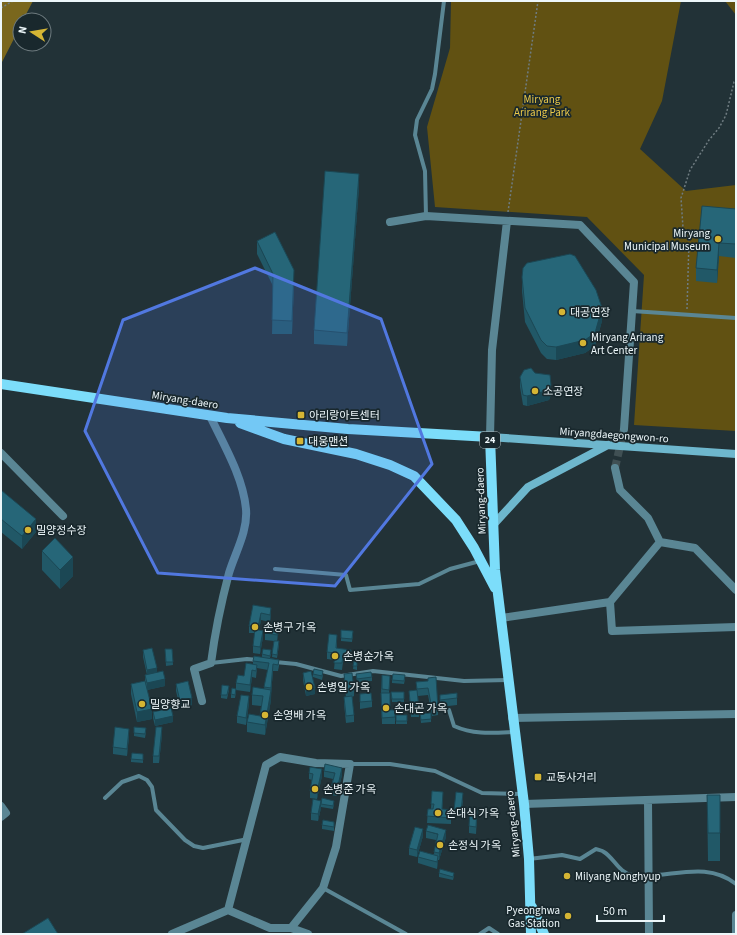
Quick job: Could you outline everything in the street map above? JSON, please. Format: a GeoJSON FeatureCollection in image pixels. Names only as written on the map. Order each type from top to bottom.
{"type":"FeatureCollection","features":[{"type":"Feature","properties":{"kind":"main road","name":"Miryang-daero"},"geometry":{"type":"LineString","coordinates":[[1,384],[227,418],[348,428],[490,437],[498,594],[529,859],[531,934]]}},
{"type":"Feature","properties":{"kind":"main road"},"geometry":{"type":"LineString","coordinates":[[227,418],[284,439],[356,454],[390,465],[414,476],[456,520],[481,561],[498,594]]}},
{"type":"Feature","properties":{"kind":"main road","name":"Miryangdaegongwon-ro"},"geometry":{"type":"LineString","coordinates":[[490,437],[736,454]]}},
{"type":"Feature","properties":{"kind":"main road"},"geometry":{"type":"LineString","coordinates":[[494,524],[528,487],[608,445]]}},
{"type":"Feature","properties":{"kind":"main road"},"geometry":{"type":"LineString","coordinates":[[530,902],[544,934]]}},
{"type":"Feature","properties":{"kind":"street"},"geometry":{"type":"LineString","coordinates":[[390,222],[426,216],[580,225],[634,282],[624,429]]}},
{"type":"Feature","properties":{"kind":"street"},"geometry":{"type":"LineString","coordinates":[[490,437],[492,350],[507,221]]}},
{"type":"Feature","properties":{"kind":"street"},"geometry":{"type":"LineString","coordinates":[[202,702],[194,669],[211,663],[216,624],[229,573],[243,534],[246,510],[238,477],[210,416]]}},
{"type":"Feature","properties":{"kind":"street"},"geometry":{"type":"LineString","coordinates":[[1,453],[63,516]]}},
{"type":"Feature","properties":{"kind":"street"},"geometry":{"type":"LineString","coordinates":[[615,468],[620,490],[648,518],[660,542]]}},
{"type":"Feature","properties":{"kind":"street"},"geometry":{"type":"LineString","coordinates":[[660,542],[695,548],[736,590]]}},
{"type":"Feature","properties":{"kind":"street"},"geometry":{"type":"LineString","coordinates":[[501,618],[610,602],[660,542]]}},
{"type":"Feature","properties":{"kind":"street"},"geometry":{"type":"LineString","coordinates":[[610,602],[612,631],[736,627]]}},
{"type":"Feature","properties":{"kind":"street"},"geometry":{"type":"LineString","coordinates":[[512,718],[736,714]]}},
{"type":"Feature","properties":{"kind":"street"},"geometry":{"type":"LineString","coordinates":[[228,910],[248,839],[266,765],[280,757],[316,763],[350,764],[336,847],[323,888],[291,928]]}},
{"type":"Feature","properties":{"kind":"street"},"geometry":{"type":"LineString","coordinates":[[523,799],[648,800],[736,797]]}},
{"type":"Feature","properties":{"kind":"street"},"geometry":{"type":"LineString","coordinates":[[648,800],[649,934]]}},
{"type":"Feature","properties":{"kind":"street"},"geometry":{"type":"LineString","coordinates":[[1,806],[6,813],[1,817]]}},
{"type":"Feature","properties":{"kind":"street"},"geometry":{"type":"LineString","coordinates":[[172,934],[228,910],[270,928],[291,928],[308,934]]}},
{"type":"Feature","properties":{"kind":"street"},"geometry":{"type":"LineString","coordinates":[[736,915],[736,934]]}},
{"type":"Feature","properties":{"kind":"lane"},"geometry":{"type":"LineString","coordinates":[[426,216],[425,171],[415,135],[417,120],[432,89],[444,1]]}},
{"type":"Feature","properties":{"kind":"lane"},"geometry":{"type":"LineString","coordinates":[[632,311],[736,318]]}},
{"type":"Feature","properties":{"kind":"lane"},"geometry":{"type":"LineString","coordinates":[[275,569],[346,575],[350,590],[419,584],[450,569],[481,561]]}},
{"type":"Feature","properties":{"kind":"lane"},"geometry":{"type":"LineString","coordinates":[[211,663],[247,659],[296,664],[341,676],[373,671],[464,680],[508,680]]}},
{"type":"Feature","properties":{"kind":"lane"},"geometry":{"type":"LineString","coordinates":[[448,710],[454,726],[465,731],[484,733],[514,732]]}},
{"type":"Feature","properties":{"kind":"lane"},"geometry":{"type":"LineString","coordinates":[[350,764],[390,764],[435,771],[482,794],[523,799]]}},
{"type":"Feature","properties":{"kind":"lane"},"geometry":{"type":"LineString","coordinates":[[105,798],[122,782],[139,776],[147,780],[152,787],[156,810],[185,840],[194,846],[203,848],[248,839]]}},
{"type":"Feature","properties":{"kind":"lane"},"geometry":{"type":"LineString","coordinates":[[529,859],[562,855],[580,859],[596,849],[604,852],[618,867],[630,874],[649,876],[706,871],[726,876],[736,884]]}},
{"type":"Feature","properties":{"kind":"lane"},"geometry":{"type":"LineString","coordinates":[[323,888],[406,934]]}},
{"type":"Feature","properties":{"kind":"lane"},"geometry":{"type":"LineString","coordinates":[[480,934],[489,928],[498,934]]}},
{"type":"Feature","properties":{"kind":"path"},"geometry":{"type":"LineString","coordinates":[[1,8],[13,1]]}},
{"type":"Feature","properties":{"kind":"path"},"geometry":{"type":"LineString","coordinates":[[507,221],[538,1]]}},
{"type":"Feature","properties":{"kind":"path"},"geometry":{"type":"LineString","coordinates":[[687,315],[689,241],[683,228],[681,198],[690,170],[709,140],[719,128],[726,115],[736,81]]}},
{"type":"Feature","properties":{"kind":"highlighted area"},"geometry":{"type":"Polygon","coordinates":[[[255,268],[381,319],[432,464],[335,586],[158,573],[85,431],[123,320],[255,268]]]}},
{"type":"Feature","properties":{"kind":"green space","name":"Miryang Arirang Park"},"geometry":{"type":"Polygon","coordinates":[[[451,1],[681,1],[662,101],[640,149],[686,191],[736,185],[736,431],[634,425],[644,275],[587,217],[435,207],[427,127],[450,48],[451,1]]]}},
{"type":"Feature","properties":{"kind":"green space"},"geometry":{"type":"Polygon","coordinates":[[[725,1],[736,1],[736,15],[725,1]]]}},
{"type":"Feature","properties":{"kind":"shaded area"},"geometry":{"type":"Polygon","coordinates":[[[1,1],[33,1],[27,12],[12,12],[12,43],[1,64],[1,1]]]}},
{"type":"Feature","properties":{"kind":"building"},"geometry":{"type":"Polygon","coordinates":[[[325,171],[359,174],[347,333],[314,330],[325,171]]]}},
{"type":"Feature","properties":{"kind":"building","name":"Miryang Municipal Museum"},"geometry":{"type":"Polygon","coordinates":[[[702,206],[736,209],[736,244],[719,243],[717,270],[696,268],[702,206]]]}},
{"type":"Feature","properties":{"kind":"building"},"geometry":{"type":"Polygon","coordinates":[[[275,232],[294,270],[292,321],[272,320],[273,274],[257,241],[275,232]]]}},
{"type":"Feature","properties":{"kind":"building","name":"대공연장"},"geometry":{"type":"Polygon","coordinates":[[[570,254],[575,256],[596,290],[602,308],[595,333],[585,340],[556,347],[547,346],[541,340],[525,308],[522,277],[523,268],[527,263],[570,254]]]}},
{"type":"Feature","properties":{"kind":"building"},"geometry":{"type":"Polygon","coordinates":[[[531,368],[535,373],[550,375],[551,385],[549,390],[527,396],[523,395],[520,377],[524,370],[531,368]]]}},
{"type":"Feature","properties":{"kind":"building"},"geometry":{"type":"Polygon","coordinates":[[[1,490],[36,519],[22,536],[1,519],[1,490]]]}},
{"type":"Feature","properties":{"kind":"building"},"geometry":{"type":"Polygon","coordinates":[[[55,538],[73,557],[60,570],[42,551],[55,538]]]}},
{"type":"Feature","properties":{"kind":"building"},"geometry":{"type":"Polygon","coordinates":[[[253,605],[271,608],[270,615],[261,613],[258,627],[249,626],[253,605]]]}},
{"type":"Feature","properties":{"kind":"building"},"geometry":{"type":"Polygon","coordinates":[[[273,621],[279,622],[277,635],[265,633],[266,627],[272,628],[273,621]]]}},
{"type":"Feature","properties":{"kind":"building"},"geometry":{"type":"Polygon","coordinates":[[[255,629],[263,631],[260,647],[253,646],[255,629]]]}},
{"type":"Feature","properties":{"kind":"building"},"geometry":{"type":"Polygon","coordinates":[[[341,630],[353,631],[352,639],[341,638],[341,630]]]}},
{"type":"Feature","properties":{"kind":"building"},"geometry":{"type":"Polygon","coordinates":[[[329,634],[337,635],[336,648],[351,650],[350,656],[343,655],[342,663],[334,663],[335,653],[327,652],[329,634]]]}},
{"type":"Feature","properties":{"kind":"building"},"geometry":{"type":"Polygon","coordinates":[[[274,641],[279,641],[277,655],[272,654],[274,641]]]}},
{"type":"Feature","properties":{"kind":"building"},"geometry":{"type":"Polygon","coordinates":[[[152,648],[157,668],[147,670],[143,650],[152,648]]]}},
{"type":"Feature","properties":{"kind":"building"},"geometry":{"type":"Polygon","coordinates":[[[165,649],[172,649],[173,662],[166,662],[165,649]]]}},
{"type":"Feature","properties":{"kind":"building"},"geometry":{"type":"Polygon","coordinates":[[[263,649],[271,650],[270,656],[262,654],[263,649]]]}},
{"type":"Feature","properties":{"kind":"building"},"geometry":{"type":"Polygon","coordinates":[[[254,656],[279,660],[278,665],[273,664],[271,688],[264,687],[269,663],[253,661],[254,656]]]}},
{"type":"Feature","properties":{"kind":"building"},"geometry":{"type":"Polygon","coordinates":[[[354,661],[357,662],[357,666],[353,666],[354,661]]]}},
{"type":"Feature","properties":{"kind":"building"},"geometry":{"type":"Polygon","coordinates":[[[246,663],[257,665],[256,671],[252,670],[250,685],[236,683],[238,675],[244,676],[246,663]]]}},
{"type":"Feature","properties":{"kind":"building"},"geometry":{"type":"Polygon","coordinates":[[[314,669],[323,671],[322,676],[313,674],[314,669]]]}},
{"type":"Feature","properties":{"kind":"building"},"geometry":{"type":"Polygon","coordinates":[[[163,671],[165,679],[147,683],[145,675],[163,671]]]}},
{"type":"Feature","properties":{"kind":"building"},"geometry":{"type":"Polygon","coordinates":[[[311,671],[315,688],[306,690],[303,673],[311,671]]]}},
{"type":"Feature","properties":{"kind":"building"},"geometry":{"type":"Polygon","coordinates":[[[371,672],[372,677],[357,679],[356,674],[371,672]]]}},
{"type":"Feature","properties":{"kind":"building"},"geometry":{"type":"Polygon","coordinates":[[[352,673],[354,690],[346,691],[344,674],[352,673]]]}},
{"type":"Feature","properties":{"kind":"building"},"geometry":{"type":"Polygon","coordinates":[[[393,674],[405,675],[404,681],[392,680],[393,674]]]}},
{"type":"Feature","properties":{"kind":"building"},"geometry":{"type":"Polygon","coordinates":[[[382,675],[390,676],[389,690],[382,689],[382,675]]]}},
{"type":"Feature","properties":{"kind":"building"},"geometry":{"type":"Polygon","coordinates":[[[436,677],[438,709],[432,709],[428,688],[417,689],[416,682],[428,681],[428,678],[436,677]]]}},
{"type":"Feature","properties":{"kind":"building"},"geometry":{"type":"Polygon","coordinates":[[[145,681],[152,709],[137,712],[131,684],[145,681]]]}},
{"type":"Feature","properties":{"kind":"building"},"geometry":{"type":"Polygon","coordinates":[[[188,681],[192,698],[180,701],[176,684],[188,681]]]}},
{"type":"Feature","properties":{"kind":"building"},"geometry":{"type":"Polygon","coordinates":[[[222,685],[229,686],[227,695],[221,695],[222,685]]]}},
{"type":"Feature","properties":{"kind":"building"},"geometry":{"type":"Polygon","coordinates":[[[253,687],[271,690],[265,725],[247,722],[249,714],[260,716],[263,696],[252,695],[253,687]]]}},
{"type":"Feature","properties":{"kind":"building"},"geometry":{"type":"Polygon","coordinates":[[[232,688],[236,689],[235,695],[231,694],[232,688]]]}},
{"type":"Feature","properties":{"kind":"building"},"geometry":{"type":"Polygon","coordinates":[[[417,690],[419,710],[411,711],[409,691],[417,690]]]}},
{"type":"Feature","properties":{"kind":"building"},"geometry":{"type":"Polygon","coordinates":[[[391,692],[404,692],[404,699],[392,699],[391,692]]]}},
{"type":"Feature","properties":{"kind":"building"},"geometry":{"type":"Polygon","coordinates":[[[371,693],[372,701],[360,702],[360,694],[371,693]]]}},
{"type":"Feature","properties":{"kind":"building","name":"손대곤 가옥"},"geometry":{"type":"Polygon","coordinates":[[[381,693],[390,693],[390,710],[395,710],[395,717],[382,718],[381,693]]]}},
{"type":"Feature","properties":{"kind":"building"},"geometry":{"type":"Polygon","coordinates":[[[457,693],[457,698],[440,700],[440,695],[457,693]]]}},
{"type":"Feature","properties":{"kind":"building"},"geometry":{"type":"Polygon","coordinates":[[[241,695],[249,696],[246,718],[237,716],[241,695]]]}},
{"type":"Feature","properties":{"kind":"building"},"geometry":{"type":"Polygon","coordinates":[[[352,696],[354,715],[346,716],[344,697],[352,696]]]}},
{"type":"Feature","properties":{"kind":"building"},"geometry":{"type":"Polygon","coordinates":[[[171,708],[173,716],[155,720],[153,712],[171,708]]]}},
{"type":"Feature","properties":{"kind":"building"},"geometry":{"type":"Polygon","coordinates":[[[431,713],[431,719],[421,720],[420,714],[431,713]]]}},
{"type":"Feature","properties":{"kind":"building"},"geometry":{"type":"Polygon","coordinates":[[[396,715],[407,715],[407,721],[396,721],[396,715]]]}},
{"type":"Feature","properties":{"kind":"building"},"geometry":{"type":"Polygon","coordinates":[[[115,727],[129,729],[127,749],[113,747],[115,727]]]}},
{"type":"Feature","properties":{"kind":"building"},"geometry":{"type":"Polygon","coordinates":[[[134,727],[146,728],[145,734],[134,733],[134,727]]]}},
{"type":"Feature","properties":{"kind":"building"},"geometry":{"type":"Polygon","coordinates":[[[156,727],[162,727],[159,756],[153,756],[156,727]]]}},
{"type":"Feature","properties":{"kind":"building"},"geometry":{"type":"Polygon","coordinates":[[[132,753],[143,754],[143,760],[131,759],[132,753]]]}},
{"type":"Feature","properties":{"kind":"building"},"geometry":{"type":"Polygon","coordinates":[[[325,764],[342,768],[337,790],[331,788],[335,773],[324,771],[325,764]]]}},
{"type":"Feature","properties":{"kind":"building"},"geometry":{"type":"Polygon","coordinates":[[[310,767],[322,769],[317,792],[310,791],[313,774],[309,773],[310,767]]]}},
{"type":"Feature","properties":{"kind":"building"},"geometry":{"type":"Polygon","coordinates":[[[432,791],[443,792],[442,809],[451,810],[451,818],[427,816],[428,809],[433,809],[434,804],[431,804],[432,791]]]}},
{"type":"Feature","properties":{"kind":"building"},"geometry":{"type":"Polygon","coordinates":[[[456,792],[463,793],[461,811],[454,810],[456,792]]]}},
{"type":"Feature","properties":{"kind":"building"},"geometry":{"type":"Polygon","coordinates":[[[707,795],[720,795],[720,833],[708,833],[707,795]]]}},
{"type":"Feature","properties":{"kind":"building"},"geometry":{"type":"Polygon","coordinates":[[[322,798],[334,801],[333,806],[321,804],[322,798]]]}},
{"type":"Feature","properties":{"kind":"building"},"geometry":{"type":"Polygon","coordinates":[[[313,799],[321,801],[318,814],[311,813],[313,799]]]}},
{"type":"Feature","properties":{"kind":"building"},"geometry":{"type":"Polygon","coordinates":[[[470,810],[477,810],[476,827],[469,826],[470,810]]]}},
{"type":"Feature","properties":{"kind":"building"},"geometry":{"type":"Polygon","coordinates":[[[323,820],[334,822],[334,827],[322,825],[323,820]]]}},
{"type":"Feature","properties":{"kind":"building"},"geometry":{"type":"Polygon","coordinates":[[[428,825],[446,830],[439,853],[434,852],[438,834],[426,831],[428,825]]]}},
{"type":"Feature","properties":{"kind":"building"},"geometry":{"type":"Polygon","coordinates":[[[415,827],[423,829],[417,850],[409,848],[415,827]]]}},
{"type":"Feature","properties":{"kind":"building"},"geometry":{"type":"Polygon","coordinates":[[[420,851],[438,856],[437,862],[418,857],[420,851]]]}},
{"type":"Feature","properties":{"kind":"building"},"geometry":{"type":"Polygon","coordinates":[[[440,869],[454,873],[453,877],[439,873],[440,869]]]}},
{"type":"Feature","properties":{"kind":"building"},"geometry":{"type":"Polygon","coordinates":[[[48,918],[58,934],[22,934],[48,918]]]}},
{"type":"Feature","properties":{"kind":"tunnel"},"geometry":{"type":"LineString","coordinates":[[615,468],[624,429]]}},
{"type":"Feature","properties":{"kind":"place","name":"Miryang Municipal Museum"},"geometry":{"type":"Point","coordinates":[718,239]}},
{"type":"Feature","properties":{"kind":"place","name":"대공연장"},"geometry":{"type":"Point","coordinates":[562,312]}},
{"type":"Feature","properties":{"kind":"place","name":"Miryang Arirang Art Center"},"geometry":{"type":"Point","coordinates":[583,343]}},
{"type":"Feature","properties":{"kind":"place","name":"소공연장"},"geometry":{"type":"Point","coordinates":[535,391]}},
{"type":"Feature","properties":{"kind":"place","name":"아리랑아트센터"},"geometry":{"type":"Point","coordinates":[301,415]}},
{"type":"Feature","properties":{"kind":"place","name":"대웅맨션"},"geometry":{"type":"Point","coordinates":[300,441]}},
{"type":"Feature","properties":{"kind":"place","name":"밀양정수장"},"geometry":{"type":"Point","coordinates":[28,530]}},
{"type":"Feature","properties":{"kind":"place","name":"손병구 가옥"},"geometry":{"type":"Point","coordinates":[255,627]}},
{"type":"Feature","properties":{"kind":"place","name":"손병순가옥"},"geometry":{"type":"Point","coordinates":[335,656]}},
{"type":"Feature","properties":{"kind":"place","name":"손병일 가옥"},"geometry":{"type":"Point","coordinates":[309,687]}},
{"type":"Feature","properties":{"kind":"place","name":"밀양향교"},"geometry":{"type":"Point","coordinates":[142,704]}},
{"type":"Feature","properties":{"kind":"place","name":"손대곤 가옥"},"geometry":{"type":"Point","coordinates":[386,708]}},
{"type":"Feature","properties":{"kind":"place","name":"손영배 가옥"},"geometry":{"type":"Point","coordinates":[265,715]}},
{"type":"Feature","properties":{"kind":"place","name":"교동사거리"},"geometry":{"type":"Point","coordinates":[538,777]}},
{"type":"Feature","properties":{"kind":"place","name":"손병준 가옥"},"geometry":{"type":"Point","coordinates":[315,789]}},
{"type":"Feature","properties":{"kind":"place","name":"손대식 가옥"},"geometry":{"type":"Point","coordinates":[438,813]}},
{"type":"Feature","properties":{"kind":"place","name":"손정식 가옥"},"geometry":{"type":"Point","coordinates":[440,845]}},
{"type":"Feature","properties":{"kind":"place","name":"Milyang Nonghyup"},"geometry":{"type":"Point","coordinates":[567,876]}},
{"type":"Feature","properties":{"kind":"place","name":"Pyeonghwa Gas Station"},"geometry":{"type":"Point","coordinates":[568,916]}}]}
